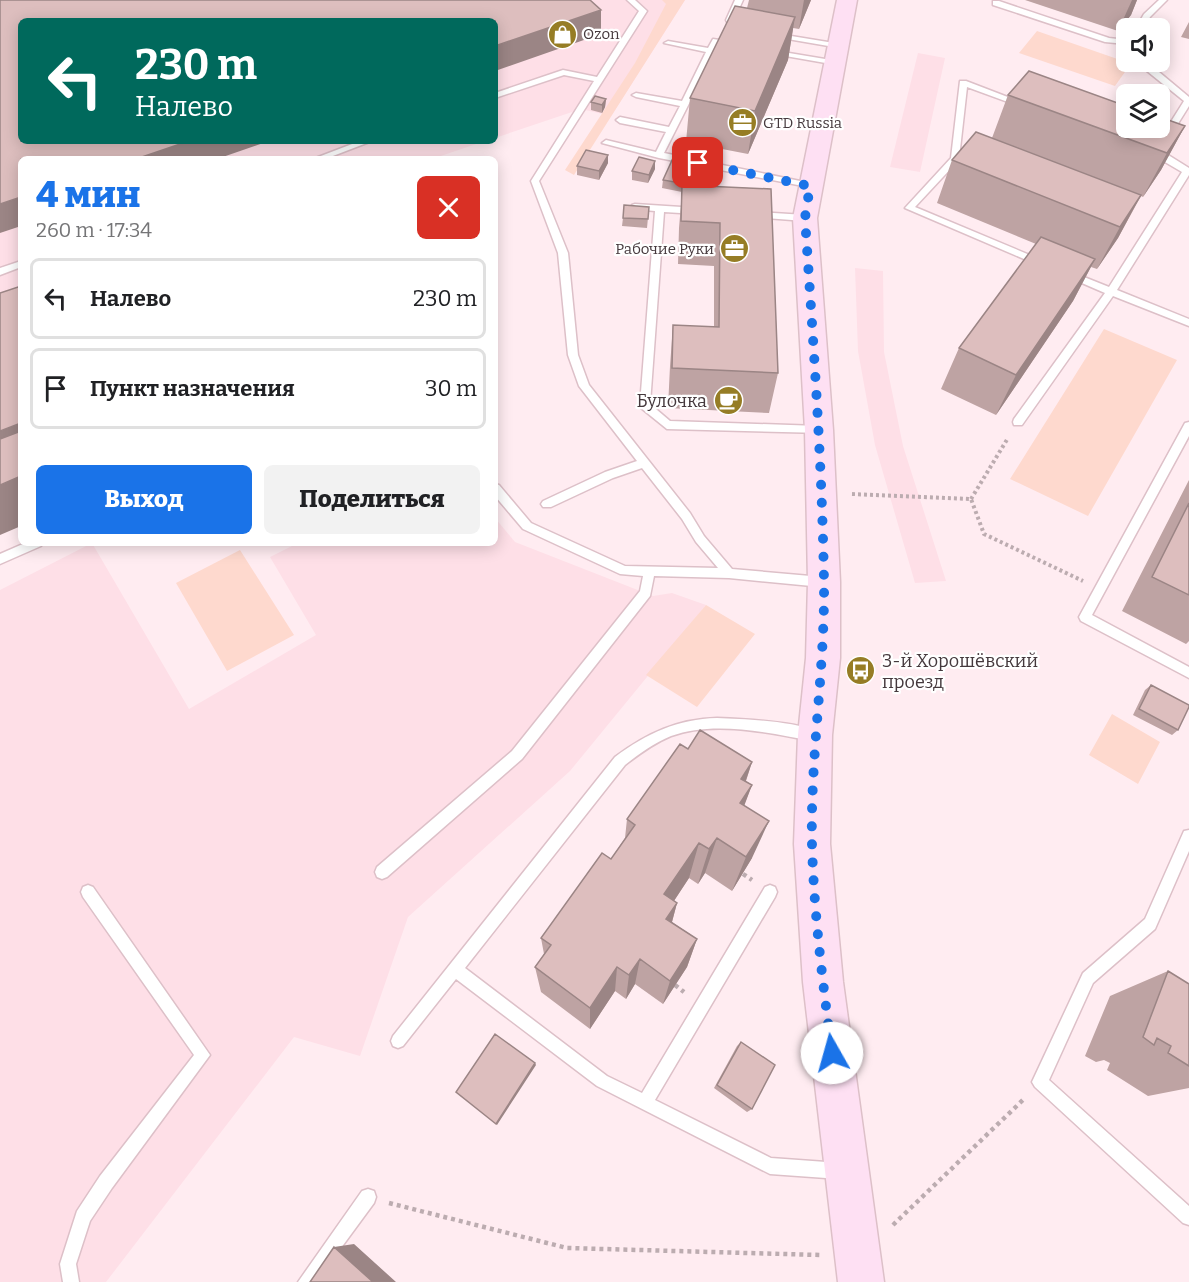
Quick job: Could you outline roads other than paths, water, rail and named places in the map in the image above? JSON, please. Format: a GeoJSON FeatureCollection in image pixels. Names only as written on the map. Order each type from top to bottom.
{"type":"FeatureCollection","features":[{"type":"Feature","properties":{"kind":"street"},"geometry":{"type":"LineString","coordinates":[[847,0],[805,218],[819,430],[824,582],[823,664],[815,735],[812,844],[816,911],[861,1282]]}},
{"type":"Feature","properties":{"kind":"lane"},"geometry":{"type":"LineString","coordinates":[[631,0],[643,11],[535,181],[563,253],[573,355],[584,386],[686,516],[700,539],[729,573]]}},
{"type":"Feature","properties":{"kind":"lane"},"geometry":{"type":"LineString","coordinates":[[739,0],[728,26],[739,28]]}},
{"type":"Feature","properties":{"kind":"lane"},"geometry":{"type":"LineString","coordinates":[[1146,18],[1164,0]]}},
{"type":"Feature","properties":{"kind":"lane"},"geometry":{"type":"LineString","coordinates":[[996,3],[1116,41]]}},
{"type":"Feature","properties":{"kind":"lane"},"geometry":{"type":"LineString","coordinates":[[762,32],[838,55]]}},
{"type":"Feature","properties":{"kind":"lane"},"geometry":{"type":"LineString","coordinates":[[659,155],[716,41],[748,47]]}},
{"type":"Feature","properties":{"kind":"lane"},"geometry":{"type":"LineString","coordinates":[[668,43],[711,51]]}},
{"type":"Feature","properties":{"kind":"lane"},"geometry":{"type":"LineString","coordinates":[[769,51],[838,55]]}},
{"type":"Feature","properties":{"kind":"lane"},"geometry":{"type":"LineString","coordinates":[[498,95],[563,72],[600,80]]}},
{"type":"Feature","properties":{"kind":"lane"},"geometry":{"type":"LineString","coordinates":[[1154,72],[1188,101],[1156,153]]}},
{"type":"Feature","properties":{"kind":"lane"},"geometry":{"type":"LineString","coordinates":[[1028,106],[963,83],[955,159],[909,208],[1048,266]]}},
{"type":"Feature","properties":{"kind":"lane"},"geometry":{"type":"LineString","coordinates":[[636,94],[684,104]]}},
{"type":"Feature","properties":{"kind":"lane"},"geometry":{"type":"LineString","coordinates":[[620,120],[671,130]]}},
{"type":"Feature","properties":{"kind":"lane"},"geometry":{"type":"LineString","coordinates":[[606,143],[810,186]]}},
{"type":"Feature","properties":{"kind":"lane"},"geometry":{"type":"LineString","coordinates":[[326,156],[360,144]]}},
{"type":"Feature","properties":{"kind":"lane"},"geometry":{"type":"LineString","coordinates":[[1018,422],[1112,292],[1149,236],[1187,171],[1145,149]]}},
{"type":"Feature","properties":{"kind":"lane"},"geometry":{"type":"LineString","coordinates":[[955,159],[975,168]]}},
{"type":"Feature","properties":{"kind":"lane"},"geometry":{"type":"LineString","coordinates":[[635,207],[707,212]]}},
{"type":"Feature","properties":{"kind":"lane"},"geometry":{"type":"LineString","coordinates":[[660,209],[645,405],[667,424],[819,430]]}},
{"type":"Feature","properties":{"kind":"lane"},"geometry":{"type":"LineString","coordinates":[[742,214],[805,218]]}},
{"type":"Feature","properties":{"kind":"lane"},"geometry":{"type":"LineString","coordinates":[[0,272],[18,265]]}},
{"type":"Feature","properties":{"kind":"lane"},"geometry":{"type":"LineString","coordinates":[[1058,270],[1189,323]]}},
{"type":"Feature","properties":{"kind":"lane"},"geometry":{"type":"LineString","coordinates":[[1189,426],[1085,617],[1189,673]]}},
{"type":"Feature","properties":{"kind":"lane"},"geometry":{"type":"LineString","coordinates":[[547,504],[609,475],[644,462]]}},
{"type":"Feature","properties":{"kind":"lane"},"geometry":{"type":"LineString","coordinates":[[498,492],[527,526],[624,571],[649,574],[729,573],[824,582]]}},
{"type":"Feature","properties":{"kind":"lane"},"geometry":{"type":"LineString","coordinates":[[0,559],[30,546]]}},
{"type":"Feature","properties":{"kind":"lane"},"geometry":{"type":"LineString","coordinates":[[382,872],[518,755],[646,593],[649,574]]}},
{"type":"Feature","properties":{"kind":"lane"},"geometry":{"type":"LineString","coordinates":[[398,1041],[620,761],[641,745],[664,733],[689,725],[715,725],[815,735]]}},
{"type":"Feature","properties":{"kind":"lane"},"geometry":{"type":"LineString","coordinates":[[1189,836],[1150,924],[1088,978],[1040,1082],[1189,1217]]}},
{"type":"Feature","properties":{"kind":"lane"},"geometry":{"type":"LineString","coordinates":[[71,1282],[68,1264],[83,1217],[106,1182],[203,1055],[88,892]]}},
{"type":"Feature","properties":{"kind":"lane"},"geometry":{"type":"LineString","coordinates":[[645,1104],[770,892]]}},
{"type":"Feature","properties":{"kind":"lane"},"geometry":{"type":"LineString","coordinates":[[455,970],[602,1081],[645,1104],[695,1126],[736,1151],[770,1166],[847,1171]]}},
{"type":"Feature","properties":{"kind":"lane"},"geometry":{"type":"LineString","coordinates":[[306,1282],[368,1197]]}},
{"type":"Feature","properties":{"kind":"place","name":"Ozon"},"geometry":{"type":"Point","coordinates":[562,34]}},
{"type":"Feature","properties":{"kind":"place","name":"GTD Russia"},"geometry":{"type":"Point","coordinates":[742,123]}},
{"type":"Feature","properties":{"kind":"place","name":"Рабочие Руки"},"geometry":{"type":"Point","coordinates":[735,249]}},
{"type":"Feature","properties":{"kind":"place","name":"Булочка"},"geometry":{"type":"Point","coordinates":[728,401]}},
{"type":"Feature","properties":{"kind":"place","name":"3-й Хорошёвский проезд"},"geometry":{"type":"Point","coordinates":[861,671]}}]}
